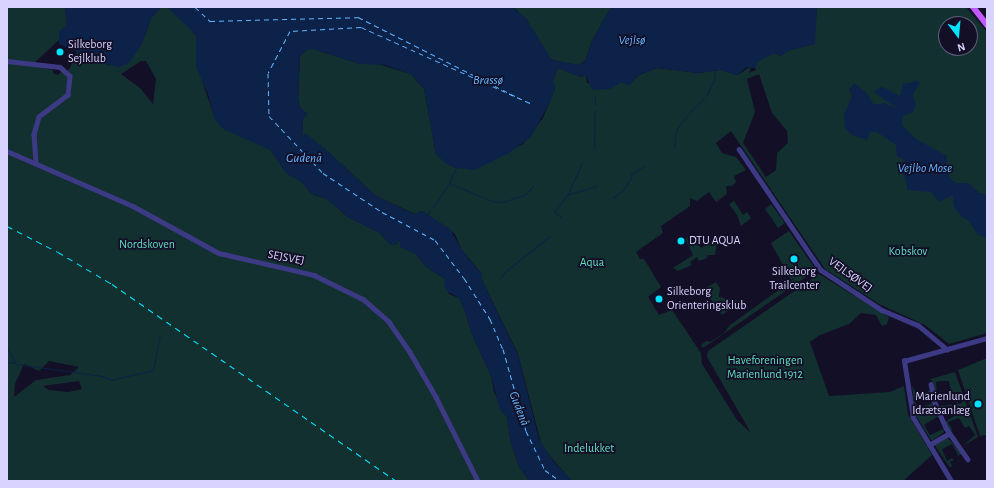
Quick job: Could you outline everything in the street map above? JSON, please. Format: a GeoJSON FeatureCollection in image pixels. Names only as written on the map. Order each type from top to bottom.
{"type":"FeatureCollection","features":[{"type":"Feature","properties":{"kind":"main road"},"geometry":{"type":"LineString","coordinates":[[973,7],[987,24]]}},
{"type":"Feature","properties":{"kind":"street"},"geometry":{"type":"LineString","coordinates":[[7,62],[60,67],[67,71],[70,76],[68,95],[39,117],[34,134],[36,162]]}},
{"type":"Feature","properties":{"kind":"street","name":"VEJLSØVEJ"},"geometry":{"type":"LineString","coordinates":[[739,149],[822,270],[882,310],[918,325],[947,349]]}},
{"type":"Feature","properties":{"kind":"street","name":"SEJSVEJ"},"geometry":{"type":"LineString","coordinates":[[7,151],[36,162],[133,206],[219,253],[314,275],[341,286],[366,302],[389,322],[410,352],[436,397],[478,481]]}},
{"type":"Feature","properties":{"kind":"street"},"geometry":{"type":"LineString","coordinates":[[951,481],[913,418],[904,361],[987,338]]}},
{"type":"Feature","properties":{"kind":"street"},"geometry":{"type":"LineString","coordinates":[[931,384],[935,403],[948,434],[968,459]]}},
{"type":"Feature","properties":{"kind":"street"},"geometry":{"type":"LineString","coordinates":[[929,445],[948,434]]}},
{"type":"Feature","properties":{"kind":"green space","name":"Nordskoven"},"geometry":{"type":"Polygon","coordinates":[[[65,7],[67,24],[65,29],[60,31],[60,39],[31,66],[53,70],[53,73],[58,75],[61,72],[65,73],[70,68],[77,52],[108,65],[145,36],[151,18],[162,7],[167,7],[189,26],[197,37],[196,62],[213,113],[219,124],[225,130],[263,136],[286,173],[302,182],[314,195],[327,199],[348,217],[380,233],[390,244],[395,245],[400,240],[416,254],[425,266],[445,279],[449,294],[459,298],[465,311],[471,332],[491,376],[494,392],[507,417],[511,443],[519,467],[529,481],[7,481],[7,8],[65,7]],[[141,61],[121,74],[140,88],[153,104],[156,79],[146,61],[141,61]],[[49,361],[39,371],[24,364],[15,384],[14,397],[36,380],[70,375],[79,367],[49,361]],[[79,381],[43,386],[49,390],[68,392],[82,389],[79,381]]]}},
{"type":"Feature","properties":{"kind":"green space"},"geometry":{"type":"Polygon","coordinates":[[[512,7],[611,7],[592,41],[585,61],[578,65],[552,60],[517,10],[512,7]]]}},
{"type":"Feature","properties":{"kind":"green space"},"geometry":{"type":"Polygon","coordinates":[[[817,7],[966,7],[974,16],[938,16],[938,56],[978,56],[978,21],[987,32],[987,333],[949,344],[925,325],[879,304],[825,269],[731,131],[716,143],[722,153],[736,157],[746,170],[734,176],[736,182],[732,186],[726,186],[727,194],[716,202],[709,192],[697,201],[690,198],[690,206],[661,226],[663,233],[636,252],[640,259],[644,259],[661,287],[648,297],[659,315],[672,310],[701,353],[702,364],[737,420],[751,433],[707,357],[708,351],[819,274],[889,317],[887,324],[882,326],[876,315],[861,313],[849,324],[820,335],[810,342],[829,396],[890,392],[904,386],[908,414],[932,455],[903,481],[571,480],[542,447],[518,354],[482,280],[482,274],[461,249],[455,234],[422,211],[415,214],[376,196],[324,148],[302,135],[303,119],[307,114],[300,107],[298,98],[300,56],[308,49],[313,49],[360,64],[378,64],[411,74],[424,89],[436,154],[454,167],[475,169],[523,144],[543,118],[555,88],[553,81],[558,68],[581,77],[586,75],[587,83],[612,85],[622,82],[629,85],[639,75],[657,68],[698,73],[720,70],[738,75],[751,66],[749,73],[756,70],[754,66],[758,62],[773,53],[781,56],[787,51],[814,44],[817,7]],[[759,74],[747,79],[755,112],[743,143],[766,177],[776,170],[777,153],[788,143],[787,131],[772,113],[759,74]]]}},
{"type":"Feature","properties":{"kind":"green space"},"geometry":{"type":"Polygon","coordinates":[[[734,201],[743,215],[747,212],[751,218],[741,226],[737,215],[729,204],[734,201]]]}},
{"type":"Feature","properties":{"kind":"green space"},"geometry":{"type":"Polygon","coordinates":[[[771,204],[785,223],[778,228],[765,209],[771,204]]]}},
{"type":"Feature","properties":{"kind":"green space","name":"Silkeborg Trailcenter"},"geometry":{"type":"Polygon","coordinates":[[[789,231],[816,270],[703,348],[701,345],[706,341],[710,342],[724,333],[730,325],[802,273],[791,280],[771,243],[789,231]]]}},
{"type":"Feature","properties":{"kind":"green space"},"geometry":{"type":"Polygon","coordinates":[[[689,236],[687,239],[692,246],[697,242],[701,248],[712,241],[714,244],[717,243],[715,255],[708,255],[707,258],[699,261],[697,257],[690,262],[692,265],[678,271],[673,268],[693,255],[685,239],[689,236]]]}},
{"type":"Feature","properties":{"kind":"green space"},"geometry":{"type":"Polygon","coordinates":[[[716,282],[720,288],[719,297],[741,301],[722,315],[702,287],[706,288],[716,282]]]}},
{"type":"Feature","properties":{"kind":"green space","name":"Marienlund Idrætsanlæg"},"geometry":{"type":"Polygon","coordinates":[[[987,358],[987,435],[980,436],[958,370],[987,358]]]}},
{"type":"Feature","properties":{"kind":"green space"},"geometry":{"type":"Polygon","coordinates":[[[955,372],[978,437],[963,446],[975,435],[969,426],[965,428],[959,418],[948,422],[952,429],[951,435],[945,422],[957,414],[953,405],[943,412],[943,415],[939,406],[956,404],[957,400],[958,404],[962,403],[960,392],[951,393],[949,381],[941,381],[936,382],[937,394],[935,394],[933,382],[930,379],[955,372]]]}},
{"type":"Feature","properties":{"kind":"green space"},"geometry":{"type":"Polygon","coordinates":[[[912,386],[918,396],[929,391],[929,387],[931,397],[930,395],[916,397],[915,401],[918,407],[931,404],[932,401],[939,416],[924,425],[930,435],[943,429],[944,432],[933,440],[931,440],[916,416],[912,386]]]}},
{"type":"Feature","properties":{"kind":"green space"},"geometry":{"type":"Polygon","coordinates":[[[947,437],[962,454],[955,457],[958,455],[952,444],[942,449],[947,461],[952,458],[954,460],[950,462],[952,466],[950,468],[934,444],[947,437]]]}},
{"type":"Feature","properties":{"kind":"water"},"geometry":{"type":"Polygon","coordinates":[[[65,7],[162,7],[151,18],[142,44],[132,59],[128,64],[119,67],[105,64],[59,44],[59,32],[67,25],[65,7]]]}},
{"type":"Feature","properties":{"kind":"water"},"geometry":{"type":"Polygon","coordinates":[[[167,7],[512,7],[526,18],[552,60],[578,65],[585,62],[592,41],[611,7],[817,7],[815,44],[787,51],[781,56],[773,54],[758,62],[755,68],[746,67],[738,75],[720,70],[698,73],[657,68],[639,75],[629,85],[622,82],[610,89],[592,90],[586,75],[581,77],[558,68],[553,81],[555,88],[550,102],[531,137],[509,153],[475,170],[456,168],[445,163],[436,154],[424,89],[411,74],[385,65],[360,64],[313,49],[308,49],[300,56],[298,98],[300,107],[307,114],[303,119],[302,134],[307,134],[324,148],[376,196],[414,214],[422,211],[449,228],[466,256],[482,274],[482,280],[518,355],[539,439],[553,461],[573,481],[529,481],[519,467],[511,443],[507,417],[500,410],[491,376],[471,332],[465,311],[459,298],[447,291],[444,285],[445,279],[425,266],[416,254],[400,247],[400,240],[395,245],[390,244],[380,233],[348,217],[327,199],[310,193],[302,182],[286,173],[270,150],[225,130],[215,120],[208,94],[196,67],[196,35],[167,7]]]}},
{"type":"Feature","properties":{"kind":"water","name":"Vejlbo Mose"},"geometry":{"type":"Polygon","coordinates":[[[913,80],[920,82],[913,95],[916,105],[913,112],[903,116],[902,125],[916,139],[947,156],[946,171],[951,179],[956,183],[968,183],[980,193],[987,194],[987,238],[978,235],[968,220],[962,217],[953,205],[953,195],[939,202],[931,192],[907,190],[907,184],[901,167],[904,160],[897,156],[896,145],[877,132],[870,132],[867,140],[852,135],[845,128],[844,115],[852,96],[849,90],[854,83],[867,93],[874,105],[884,103],[898,109],[874,92],[880,87],[900,96],[903,84],[914,82],[913,80]]]}},
{"type":"Feature","properties":{"kind":"waterway"},"geometry":{"type":"LineString","coordinates":[[706,96],[715,78],[714,70]]}},
{"type":"Feature","properties":{"kind":"waterway"},"geometry":{"type":"LineString","coordinates":[[595,96],[595,104]]}},
{"type":"Feature","properties":{"kind":"waterway"},"geometry":{"type":"LineString","coordinates":[[689,113],[704,98]]}},
{"type":"Feature","properties":{"kind":"waterway"},"geometry":{"type":"LineString","coordinates":[[594,149],[595,110]]}},
{"type":"Feature","properties":{"kind":"waterway"},"geometry":{"type":"LineString","coordinates":[[674,147],[676,130],[687,116]]}},
{"type":"Feature","properties":{"kind":"waterway"},"geometry":{"type":"LineString","coordinates":[[561,217],[554,212],[568,194],[582,163]]}},
{"type":"Feature","properties":{"kind":"waterway"},"geometry":{"type":"LineString","coordinates":[[613,198],[623,190],[631,178],[631,174],[644,166]]}},
{"type":"Feature","properties":{"kind":"waterway"},"geometry":{"type":"LineString","coordinates":[[433,207],[449,183],[456,168]]}},
{"type":"Feature","properties":{"kind":"waterway"},"geometry":{"type":"LineString","coordinates":[[449,183],[492,201],[503,202],[526,194],[533,186]]}},
{"type":"Feature","properties":{"kind":"waterway"},"geometry":{"type":"LineString","coordinates":[[569,194],[597,186]]}},
{"type":"Feature","properties":{"kind":"waterway"},"geometry":{"type":"LineString","coordinates":[[428,214],[430,210]]}},
{"type":"Feature","properties":{"kind":"waterway"},"geometry":{"type":"LineString","coordinates":[[500,278],[507,270],[550,236]]}},
{"type":"Feature","properties":{"kind":"waterway"},"geometry":{"type":"LineString","coordinates":[[7,348],[16,364],[102,376],[111,380],[153,370],[160,335]]}},
{"type":"Feature","properties":{"kind":"waterway"},"geometry":{"type":"LineString","coordinates":[[7,362],[14,363]]}},
{"type":"Feature","properties":{"kind":"ferry route"},"geometry":{"type":"LineString","coordinates":[[195,7],[210,21],[358,17],[515,96]]}},
{"type":"Feature","properties":{"kind":"ferry route"},"geometry":{"type":"LineString","coordinates":[[530,103],[361,27],[290,31],[268,73],[269,116],[323,173],[382,212],[435,240],[464,278],[490,319],[503,349],[526,431],[545,470],[560,481]]}},
{"type":"Feature","properties":{"kind":"railway"},"geometry":{"type":"LineString","coordinates":[[7,226],[58,252],[112,284],[397,481]]}},
{"type":"Feature","properties":{"kind":"place","name":"Silkeborg Sejlklub"},"geometry":{"type":"Point","coordinates":[60,52]}},
{"type":"Feature","properties":{"kind":"place","name":"DTU AQUA"},"geometry":{"type":"Point","coordinates":[681,241]}},
{"type":"Feature","properties":{"kind":"place","name":"Silkeborg Trailcenter"},"geometry":{"type":"Point","coordinates":[794,259]}},
{"type":"Feature","properties":{"kind":"place","name":"Silkeborg Orienteringsklub"},"geometry":{"type":"Point","coordinates":[659,299]}},
{"type":"Feature","properties":{"kind":"place","name":"Marienlund Idrætsanlæg"},"geometry":{"type":"Point","coordinates":[978,404]}},
{"type":"Feature","properties":{"kind":"water label","name":"Vejlsø"},"geometry":{"type":"Point","coordinates":[632,41]}},
{"type":"Feature","properties":{"kind":"water label","name":"Brassø"},"geometry":{"type":"Point","coordinates":[488,81]}},
{"type":"Feature","properties":{"kind":"water label","name":"Gudenå"},"geometry":{"type":"Point","coordinates":[304,159]}},
{"type":"Feature","properties":{"kind":"water label","name":"Gudenå"},"geometry":{"type":"Point","coordinates":[518,409]}},
{"type":"Feature","properties":{"kind":"park label","name":"Kobskov"},"geometry":{"type":"Point","coordinates":[908,252]}},
{"type":"Feature","properties":{"kind":"park label","name":"Aqua"},"geometry":{"type":"Point","coordinates":[592,263]}},
{"type":"Feature","properties":{"kind":"park label","name":"Haveforeningen Marienlund 1912"},"geometry":{"type":"Point","coordinates":[765,368]}},
{"type":"Feature","properties":{"kind":"park label","name":"Indelukket"},"geometry":{"type":"Point","coordinates":[589,449]}}]}
